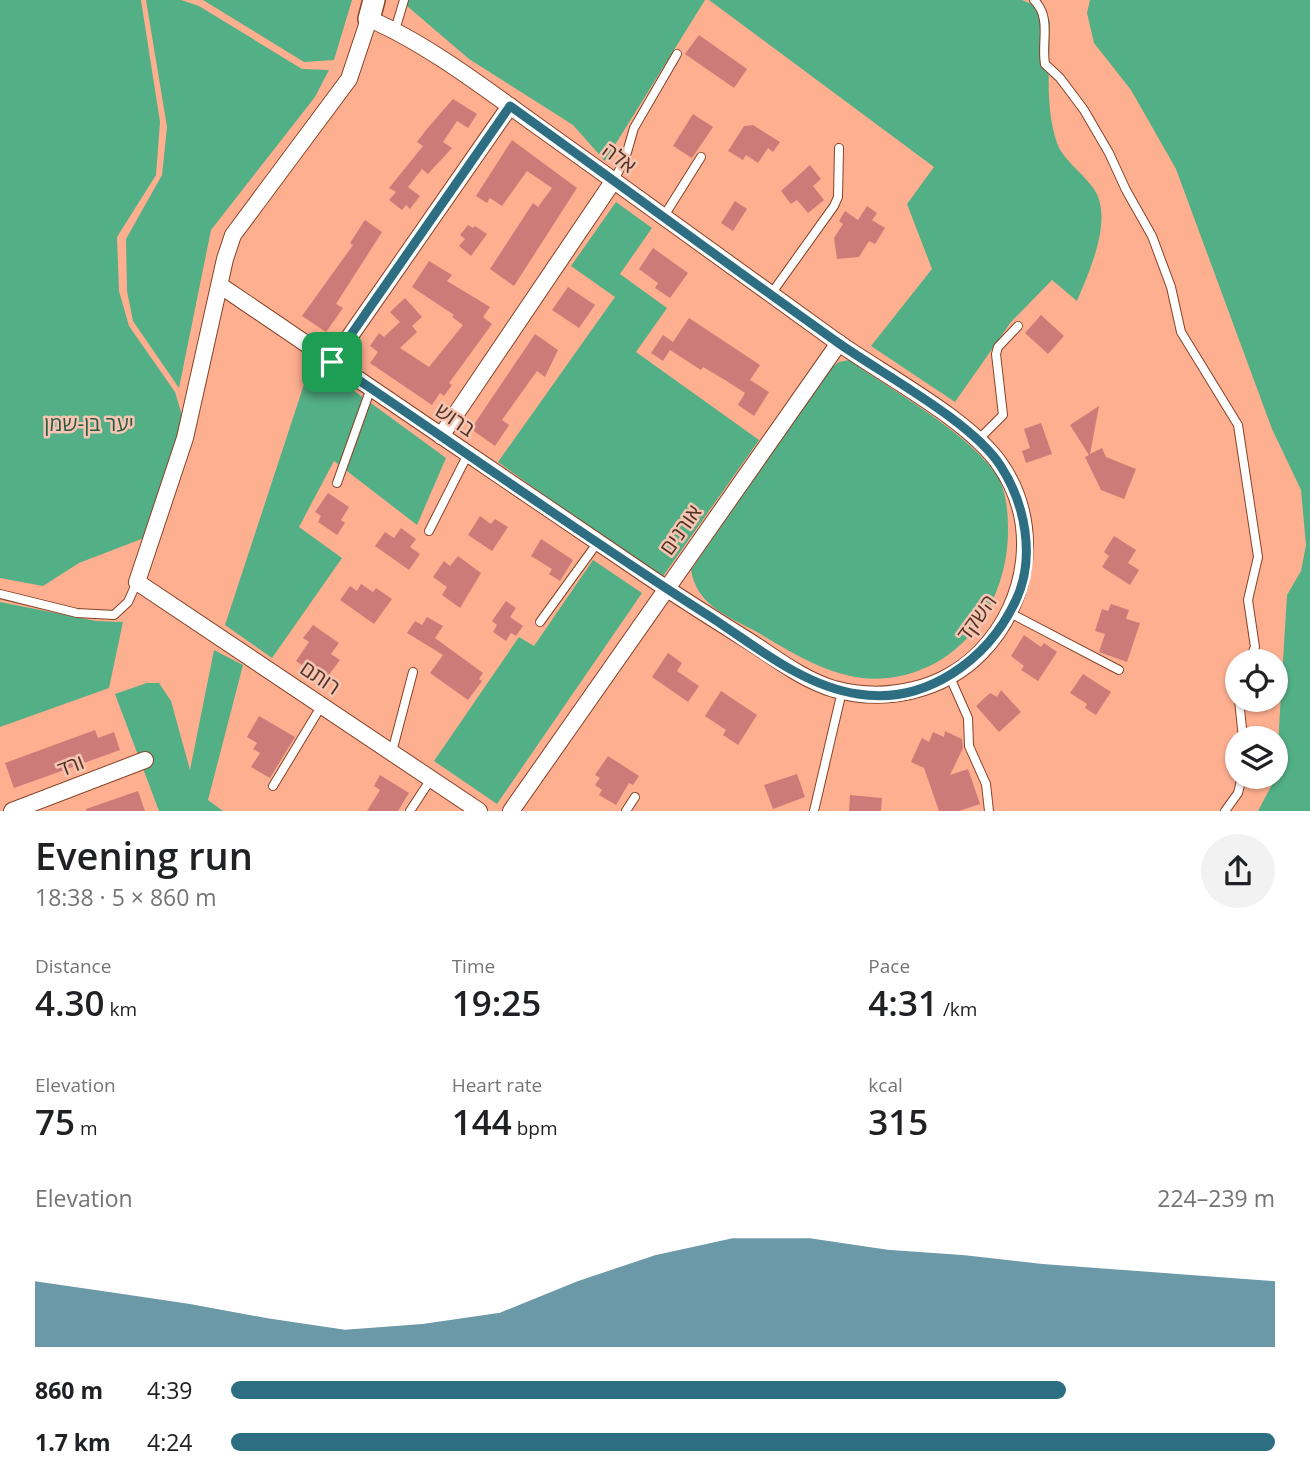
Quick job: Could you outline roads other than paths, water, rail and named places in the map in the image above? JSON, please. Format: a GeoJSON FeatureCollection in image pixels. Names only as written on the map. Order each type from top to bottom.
{"type":"FeatureCollection","features":[{"type":"Feature","properties":{"kind":"street","name":"אלה"},"geometry":{"type":"LineString","coordinates":[[371,9],[395,30],[510,106],[839,343]]}},
{"type":"Feature","properties":{"kind":"street"},"geometry":{"type":"LineString","coordinates":[[137,582],[174,475],[233,235],[349,79],[371,9]]}},
{"type":"Feature","properties":{"kind":"street"},"geometry":{"type":"LineString","coordinates":[[332,362],[510,106]]}},
{"type":"Feature","properties":{"kind":"street"},"geometry":{"type":"LineString","coordinates":[[441,436],[614,180]]}},
{"type":"Feature","properties":{"kind":"street","name":"ברוש"},"geometry":{"type":"LineString","coordinates":[[220,286],[665,588]]}},
{"type":"Feature","properties":{"kind":"street","name":"השקד"},"geometry":{"type":"LineString","coordinates":[[665,588],[804,677],[842,691],[883,696],[906,693],[949,675],[978,655],[1010,613],[1019,593],[1024,570],[1024,521],[1016,495],[998,462],[965,429],[839,343]]}},
{"type":"Feature","properties":{"kind":"street","name":"אורנים"},"geometry":{"type":"LineString","coordinates":[[512,811],[665,588],[839,343]]}},
{"type":"Feature","properties":{"kind":"street","name":"רותם"},"geometry":{"type":"LineString","coordinates":[[137,582],[479,811]]}},
{"type":"Feature","properties":{"kind":"street","name":"ורד"},"geometry":{"type":"LineString","coordinates":[[12,811],[145,760]]}},
{"type":"Feature","properties":{"kind":"lane"},"geometry":{"type":"LineString","coordinates":[[395,30],[404,0]]}},
{"type":"Feature","properties":{"kind":"lane"},"geometry":{"type":"LineString","coordinates":[[1034,0],[1042,9],[1045,20],[1045,64],[1060,78],[1084,110],[1109,153],[1152,236],[1171,287],[1181,331],[1238,425],[1258,557],[1248,600],[1254,649]]}},
{"type":"Feature","properties":{"kind":"lane"},"geometry":{"type":"LineString","coordinates":[[614,180],[625,159],[634,128],[677,54]]}},
{"type":"Feature","properties":{"kind":"lane"},"geometry":{"type":"LineString","coordinates":[[771,294],[834,206],[838,197],[839,148]]}},
{"type":"Feature","properties":{"kind":"lane"},"geometry":{"type":"LineString","coordinates":[[664,216],[701,157]]}},
{"type":"Feature","properties":{"kind":"lane"},"geometry":{"type":"LineString","coordinates":[[977,441],[1003,415],[996,354],[998,346],[1018,326]]}},
{"type":"Feature","properties":{"kind":"lane"},"geometry":{"type":"LineString","coordinates":[[337,483],[371,388]]}},
{"type":"Feature","properties":{"kind":"lane"},"geometry":{"type":"LineString","coordinates":[[429,531],[468,454]]}},
{"type":"Feature","properties":{"kind":"lane"},"geometry":{"type":"LineString","coordinates":[[540,622],[598,542]]}},
{"type":"Feature","properties":{"kind":"lane"},"geometry":{"type":"LineString","coordinates":[[0,594],[77,613],[114,615],[128,602],[137,582]]}},
{"type":"Feature","properties":{"kind":"lane"},"geometry":{"type":"LineString","coordinates":[[1010,613],[1119,670]]}},
{"type":"Feature","properties":{"kind":"lane"},"geometry":{"type":"LineString","coordinates":[[392,752],[413,672]]}},
{"type":"Feature","properties":{"kind":"lane"},"geometry":{"type":"LineString","coordinates":[[949,675],[968,719],[969,746],[986,784],[989,811]]}},
{"type":"Feature","properties":{"kind":"lane"},"geometry":{"type":"LineString","coordinates":[[814,811],[842,691]]}},
{"type":"Feature","properties":{"kind":"lane"},"geometry":{"type":"LineString","coordinates":[[274,786],[322,705]]}},
{"type":"Feature","properties":{"kind":"lane"},"geometry":{"type":"LineString","coordinates":[[410,811],[431,779]]}},
{"type":"Feature","properties":{"kind":"lane"},"geometry":{"type":"LineString","coordinates":[[1225,811],[1239,789]]}},
{"type":"Feature","properties":{"kind":"lane"},"geometry":{"type":"LineString","coordinates":[[626,811],[635,797]]}},
{"type":"Feature","properties":{"kind":"park label","name":"יער בן-שמן"},"geometry":{"type":"Point","coordinates":[89,424]}}]}
